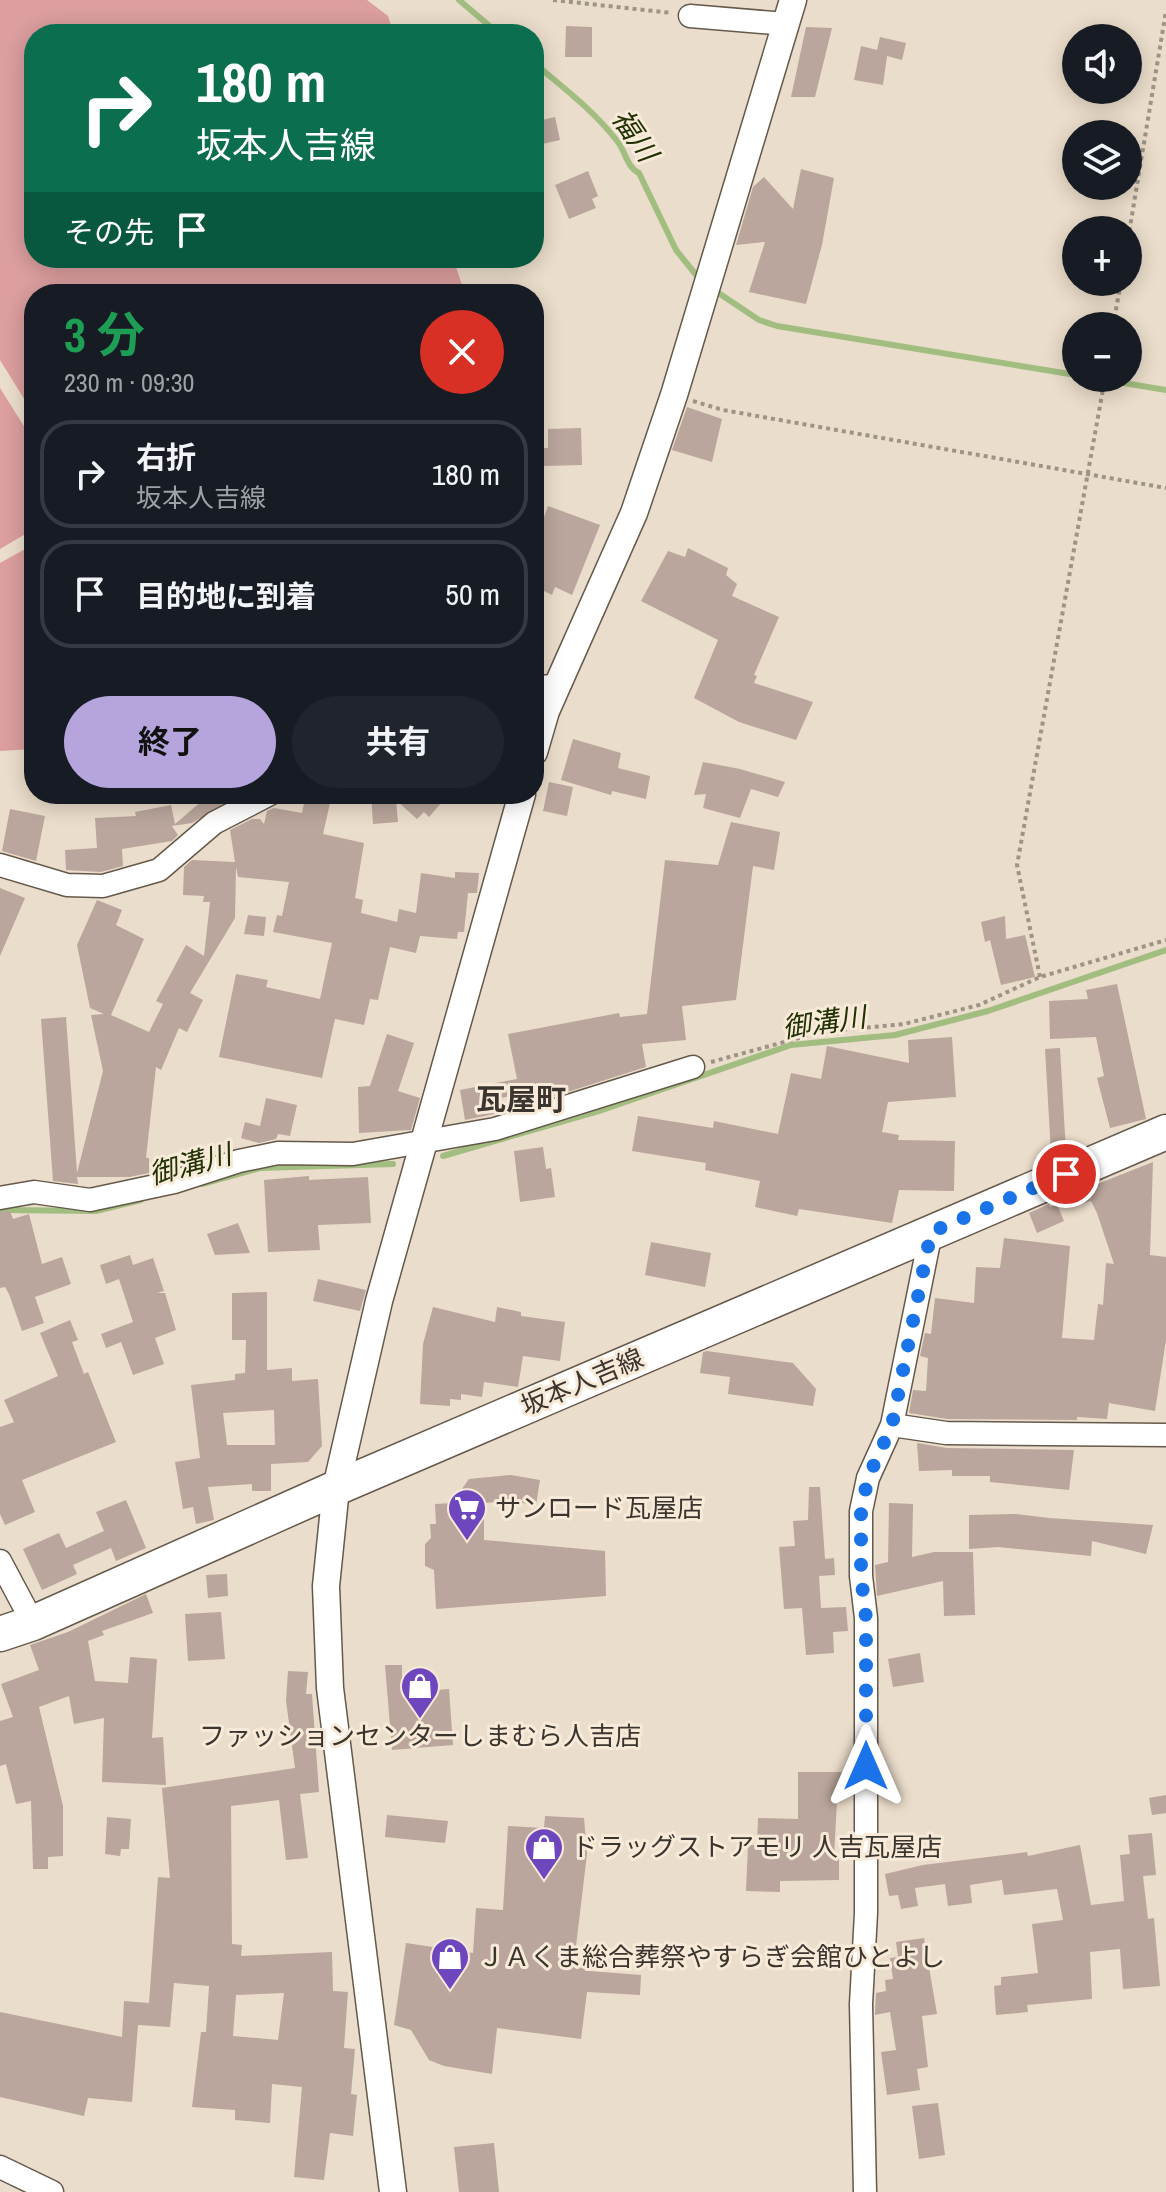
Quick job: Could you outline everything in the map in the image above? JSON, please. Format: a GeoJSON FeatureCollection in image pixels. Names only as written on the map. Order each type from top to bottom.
{"type":"FeatureCollection","features":[{"type":"Feature","properties":{"kind":"main road","name":"坂本人吉線"},"geometry":{"type":"LineString","coordinates":[[0,1634],[33,1623],[336,1488],[1166,1132]]}},
{"type":"Feature","properties":{"kind":"street"},"geometry":{"type":"LineString","coordinates":[[546,687],[634,513],[674,395],[790,12],[690,16]]}},
{"type":"Feature","properties":{"kind":"street"},"geometry":{"type":"LineString","coordinates":[[0,865],[67,885],[103,886],[159,870],[214,823],[251,804]]}},
{"type":"Feature","properties":{"kind":"street"},"geometry":{"type":"LineString","coordinates":[[393,2192],[330,1688],[326,1586],[336,1488],[379,1301],[519,804]]}},
{"type":"Feature","properties":{"kind":"street"},"geometry":{"type":"LineString","coordinates":[[0,1198],[34,1192],[90,1200],[174,1182],[239,1161],[278,1153],[353,1154],[495,1129],[693,1067]]}},
{"type":"Feature","properties":{"kind":"street"},"geometry":{"type":"LineString","coordinates":[[865,2192],[861,2004],[866,1913],[866,1618],[861,1576],[861,1511],[868,1478],[892,1425],[931,1232]]}},
{"type":"Feature","properties":{"kind":"street"},"geometry":{"type":"LineString","coordinates":[[892,1425],[946,1433],[1166,1435]]}},
{"type":"Feature","properties":{"kind":"street"},"geometry":{"type":"LineString","coordinates":[[0,1561],[33,1623]]}},
{"type":"Feature","properties":{"kind":"street"},"geometry":{"type":"LineString","coordinates":[[0,2167],[52,2192]]}},
{"type":"Feature","properties":{"kind":"path"},"geometry":{"type":"LineString","coordinates":[[553,0],[690,16]]}},
{"type":"Feature","properties":{"kind":"path"},"geometry":{"type":"LineString","coordinates":[[1132,216],[1166,11]]}},
{"type":"Feature","properties":{"kind":"path"},"geometry":{"type":"LineString","coordinates":[[1040,977],[1017,865],[1103,392]]}},
{"type":"Feature","properties":{"kind":"path"},"geometry":{"type":"LineString","coordinates":[[674,395],[723,410],[1166,488]]}},
{"type":"Feature","properties":{"kind":"path"},"geometry":{"type":"LineString","coordinates":[[693,1067],[821,1032],[919,1021],[979,1005],[1040,977],[1166,940]]}},
{"type":"Feature","properties":{"kind":"shaded area"},"geometry":{"type":"Polygon","coordinates":[[[0,0],[367,0],[388,16],[391,24],[24,24],[24,268],[456,268],[462,284],[24,284],[24,399],[0,360],[0,0]]]}},
{"type":"Feature","properties":{"kind":"shaded area"},"geometry":{"type":"Polygon","coordinates":[[[0,388],[24,426],[24,535],[0,549],[0,388]]]}},
{"type":"Feature","properties":{"kind":"shaded area"},"geometry":{"type":"Polygon","coordinates":[[[24,550],[24,750],[0,751],[0,563],[24,550]]]}},
{"type":"Feature","properties":{"kind":"building"},"geometry":{"type":"Polygon","coordinates":[[[566,26],[592,27],[592,57],[565,57],[566,26]]]}},
{"type":"Feature","properties":{"kind":"building"},"geometry":{"type":"Polygon","coordinates":[[[806,27],[832,28],[815,97],[791,97],[806,27]]]}},
{"type":"Feature","properties":{"kind":"building"},"geometry":{"type":"Polygon","coordinates":[[[880,37],[906,43],[902,60],[887,56],[883,85],[854,80],[861,46],[877,50],[880,37]]]}},
{"type":"Feature","properties":{"kind":"building"},"geometry":{"type":"Polygon","coordinates":[[[555,117],[560,140],[544,144],[544,120],[555,117]]]}},
{"type":"Feature","properties":{"kind":"building"},"geometry":{"type":"Polygon","coordinates":[[[801,169],[834,178],[822,245],[806,304],[749,292],[765,242],[736,245],[753,187],[764,177],[793,209],[801,169]]]}},
{"type":"Feature","properties":{"kind":"building"},"geometry":{"type":"Polygon","coordinates":[[[588,171],[598,196],[592,199],[596,208],[569,219],[555,185],[588,171]]]}},
{"type":"Feature","properties":{"kind":"building"},"geometry":{"type":"Polygon","coordinates":[[[687,407],[722,419],[712,462],[672,450],[687,407]]]}},
{"type":"Feature","properties":{"kind":"building"},"geometry":{"type":"Polygon","coordinates":[[[581,428],[582,465],[544,466],[548,429],[581,428]]]}},
{"type":"Feature","properties":{"kind":"building"},"geometry":{"type":"Polygon","coordinates":[[[548,506],[600,525],[572,595],[555,587],[552,595],[544,591],[544,517],[548,506]]]}},
{"type":"Feature","properties":{"kind":"building"},"geometry":{"type":"Polygon","coordinates":[[[688,548],[728,568],[726,575],[737,584],[732,596],[779,617],[754,675],[757,676],[754,683],[813,702],[796,740],[739,722],[694,698],[718,640],[641,601],[668,551],[685,557],[688,548]]]}},
{"type":"Feature","properties":{"kind":"building"},"geometry":{"type":"Polygon","coordinates":[[[573,739],[621,753],[618,768],[650,776],[646,799],[612,791],[611,795],[561,780],[573,739]]]}},
{"type":"Feature","properties":{"kind":"building"},"geometry":{"type":"Polygon","coordinates":[[[703,762],[785,782],[778,797],[751,789],[740,818],[703,808],[706,794],[694,795],[703,762]]]}},
{"type":"Feature","properties":{"kind":"building"},"geometry":{"type":"Polygon","coordinates":[[[549,782],[573,787],[567,816],[543,811],[549,782]]]}},
{"type":"Feature","properties":{"kind":"building"},"geometry":{"type":"Polygon","coordinates":[[[198,804],[223,804],[192,823],[172,826],[178,835],[172,841],[122,849],[123,866],[101,872],[66,870],[65,850],[97,848],[95,818],[136,816],[135,812],[171,805],[175,824],[198,804]]]}},
{"type":"Feature","properties":{"kind":"building"},"geometry":{"type":"Polygon","coordinates":[[[304,804],[330,804],[323,834],[364,843],[355,898],[363,900],[361,913],[397,922],[399,909],[416,913],[421,873],[455,878],[455,872],[479,873],[477,893],[468,893],[464,932],[458,932],[457,939],[420,936],[416,953],[390,947],[378,1000],[370,999],[364,1025],[335,1019],[322,1078],[219,1057],[236,974],[268,980],[266,987],[320,999],[332,943],[273,932],[277,915],[282,916],[289,882],[238,877],[236,867],[235,918],[190,993],[203,1000],[187,1032],[179,1028],[161,1070],[156,1067],[146,1158],[149,1158],[149,1173],[129,1177],[77,1177],[78,1184],[53,1181],[41,1019],[66,1017],[77,1173],[103,1071],[91,1015],[104,1014],[90,1008],[77,945],[97,900],[122,910],[116,925],[144,939],[111,1015],[149,1032],[163,1004],[156,1001],[186,945],[204,956],[210,902],[203,902],[204,896],[183,895],[184,867],[192,860],[235,862],[230,830],[252,819],[260,819],[264,824],[267,811],[274,808],[302,813],[304,804]]]}},
{"type":"Feature","properties":{"kind":"building"},"geometry":{"type":"Polygon","coordinates":[[[372,804],[396,804],[398,822],[373,824],[372,804]]]}},
{"type":"Feature","properties":{"kind":"building"},"geometry":{"type":"Polygon","coordinates":[[[400,804],[440,804],[429,817],[424,812],[417,819],[400,804]]]}},
{"type":"Feature","properties":{"kind":"building"},"geometry":{"type":"Polygon","coordinates":[[[10,809],[45,816],[36,861],[2,851],[10,809]]]}},
{"type":"Feature","properties":{"kind":"building"},"geometry":{"type":"Polygon","coordinates":[[[731,822],[780,832],[774,870],[753,866],[736,1000],[682,1006],[686,1040],[642,1044],[646,1067],[536,1102],[534,1091],[501,1098],[504,1112],[465,1120],[460,1090],[517,1079],[508,1034],[619,1013],[620,1017],[647,1014],[665,860],[718,865],[731,822]]]}},
{"type":"Feature","properties":{"kind":"building"},"geometry":{"type":"Polygon","coordinates":[[[0,888],[25,898],[0,956],[0,888]]]}},
{"type":"Feature","properties":{"kind":"building"},"geometry":{"type":"Polygon","coordinates":[[[248,915],[266,917],[264,936],[244,934],[248,915]]]}},
{"type":"Feature","properties":{"kind":"building"},"geometry":{"type":"Polygon","coordinates":[[[1005,916],[1006,939],[1025,935],[1035,977],[1001,985],[990,940],[985,942],[981,922],[1005,916]]]}},
{"type":"Feature","properties":{"kind":"building"},"geometry":{"type":"Polygon","coordinates":[[[1117,984],[1146,1119],[1110,1128],[1097,1078],[1104,1076],[1096,1037],[1050,1039],[1049,1001],[1088,999],[1086,990],[1117,984]]]}},
{"type":"Feature","properties":{"kind":"building"},"geometry":{"type":"Polygon","coordinates":[[[387,1034],[414,1043],[398,1091],[420,1098],[411,1130],[359,1133],[358,1087],[370,1086],[387,1034]]]}},
{"type":"Feature","properties":{"kind":"building"},"geometry":{"type":"Polygon","coordinates":[[[952,1037],[956,1097],[888,1102],[882,1132],[899,1135],[898,1140],[955,1141],[954,1191],[899,1190],[892,1223],[799,1209],[797,1216],[755,1207],[760,1181],[705,1170],[706,1163],[632,1151],[638,1116],[713,1128],[714,1121],[778,1134],[791,1073],[821,1079],[827,1046],[909,1063],[908,1040],[952,1037]]]}},
{"type":"Feature","properties":{"kind":"building"},"geometry":{"type":"Polygon","coordinates":[[[1060,1048],[1066,1152],[1051,1153],[1045,1049],[1060,1048]]]}},
{"type":"Feature","properties":{"kind":"building"},"geometry":{"type":"Polygon","coordinates":[[[266,1098],[297,1105],[290,1136],[278,1134],[276,1139],[259,1143],[241,1138],[245,1122],[260,1126],[266,1098]]]}},
{"type":"Feature","properties":{"kind":"building"},"geometry":{"type":"Polygon","coordinates":[[[543,1147],[546,1169],[551,1168],[555,1197],[520,1202],[514,1151],[543,1147]]]}},
{"type":"Feature","properties":{"kind":"building"},"geometry":{"type":"Polygon","coordinates":[[[1153,1162],[1150,1255],[1166,1257],[1166,1340],[1155,1411],[1109,1403],[1107,1419],[947,1419],[909,1413],[913,1390],[926,1391],[928,1358],[920,1356],[925,1333],[931,1334],[935,1298],[974,1303],[976,1267],[1000,1268],[1004,1238],[1070,1246],[1062,1338],[1094,1340],[1098,1304],[1103,1305],[1106,1263],[1114,1264],[1091,1201],[1081,1204],[1077,1192],[1153,1162]]]}},
{"type":"Feature","properties":{"kind":"building"},"geometry":{"type":"Polygon","coordinates":[[[309,1176],[309,1180],[368,1177],[371,1223],[318,1225],[320,1250],[268,1252],[264,1180],[309,1176]]]}},
{"type":"Feature","properties":{"kind":"building"},"geometry":{"type":"Polygon","coordinates":[[[1049,1204],[1050,1207],[1057,1204],[1064,1221],[1037,1233],[1029,1213],[1049,1204]]]}},
{"type":"Feature","properties":{"kind":"building"},"geometry":{"type":"Polygon","coordinates":[[[10,1211],[13,1219],[29,1214],[42,1264],[62,1257],[71,1284],[35,1297],[44,1323],[22,1331],[9,1294],[5,1287],[0,1288],[0,1212],[10,1211]]]}},
{"type":"Feature","properties":{"kind":"building"},"geometry":{"type":"Polygon","coordinates":[[[238,1223],[250,1253],[215,1255],[207,1234],[238,1223]]]}},
{"type":"Feature","properties":{"kind":"building"},"geometry":{"type":"Polygon","coordinates":[[[651,1242],[711,1253],[705,1287],[645,1275],[651,1242]]]}},
{"type":"Feature","properties":{"kind":"building"},"geometry":{"type":"Polygon","coordinates":[[[130,1255],[133,1265],[153,1258],[164,1291],[157,1293],[165,1293],[176,1330],[155,1338],[164,1364],[133,1375],[121,1342],[106,1348],[101,1334],[133,1322],[119,1279],[106,1284],[100,1265],[130,1255]]]}},
{"type":"Feature","properties":{"kind":"building"},"geometry":{"type":"Polygon","coordinates":[[[318,1279],[366,1290],[360,1311],[313,1301],[318,1279]]]}},
{"type":"Feature","properties":{"kind":"building"},"geometry":{"type":"Polygon","coordinates":[[[267,1292],[267,1370],[292,1368],[292,1381],[318,1379],[322,1446],[308,1462],[271,1464],[271,1491],[252,1491],[252,1484],[208,1487],[214,1520],[196,1524],[193,1507],[183,1509],[175,1462],[200,1458],[191,1385],[235,1380],[235,1374],[245,1373],[246,1340],[232,1340],[232,1293],[267,1292]],[[274,1410],[223,1413],[227,1445],[275,1445],[274,1410]]]}},
{"type":"Feature","properties":{"kind":"building"},"geometry":{"type":"Polygon","coordinates":[[[433,1307],[495,1322],[497,1307],[521,1312],[521,1316],[565,1322],[560,1361],[523,1356],[518,1387],[484,1382],[482,1397],[461,1394],[461,1400],[450,1399],[450,1406],[420,1404],[423,1344],[433,1307]]]}},
{"type":"Feature","properties":{"kind":"building"},"geometry":{"type":"Polygon","coordinates":[[[70,1320],[78,1340],[72,1342],[84,1374],[88,1372],[116,1442],[22,1480],[35,1512],[5,1525],[0,1514],[0,1427],[14,1422],[4,1400],[58,1376],[40,1333],[70,1320]]]}},
{"type":"Feature","properties":{"kind":"building"},"geometry":{"type":"Polygon","coordinates":[[[703,1352],[793,1363],[816,1389],[813,1406],[728,1394],[730,1377],[700,1373],[703,1352]]]}},
{"type":"Feature","properties":{"kind":"building"},"geometry":{"type":"Polygon","coordinates":[[[917,1443],[947,1448],[1074,1450],[1069,1490],[990,1482],[990,1476],[952,1476],[952,1470],[919,1471],[917,1443]]]}},
{"type":"Feature","properties":{"kind":"building","name":"サンロード瓦屋店"},"geometry":{"type":"Polygon","coordinates":[[[511,1475],[540,1480],[536,1505],[509,1501],[484,1503],[484,1540],[605,1551],[606,1596],[436,1609],[434,1570],[425,1566],[425,1544],[431,1538],[430,1524],[436,1524],[435,1504],[452,1503],[469,1479],[511,1475]]]}},
{"type":"Feature","properties":{"kind":"building"},"geometry":{"type":"Polygon","coordinates":[[[809,1487],[820,1487],[825,1559],[834,1558],[835,1575],[819,1576],[821,1608],[846,1607],[848,1631],[833,1632],[834,1653],[806,1655],[802,1608],[784,1609],[779,1547],[795,1546],[793,1521],[808,1520],[809,1487]]]}},
{"type":"Feature","properties":{"kind":"building"},"geometry":{"type":"Polygon","coordinates":[[[126,1500],[146,1548],[116,1561],[111,1548],[73,1565],[77,1574],[42,1590],[23,1549],[59,1533],[66,1548],[104,1531],[96,1512],[126,1500]]]}},
{"type":"Feature","properties":{"kind":"building"},"geometry":{"type":"Polygon","coordinates":[[[889,1503],[913,1504],[912,1557],[934,1552],[973,1552],[975,1615],[944,1616],[943,1581],[877,1596],[875,1565],[888,1562],[889,1503]]]}},
{"type":"Feature","properties":{"kind":"building"},"geometry":{"type":"Polygon","coordinates":[[[1015,1514],[1153,1525],[1146,1554],[1092,1541],[1091,1556],[998,1547],[969,1549],[969,1515],[1015,1514]]]}},
{"type":"Feature","properties":{"kind":"building"},"geometry":{"type":"Polygon","coordinates":[[[227,1574],[228,1596],[208,1598],[206,1575],[227,1574]]]}},
{"type":"Feature","properties":{"kind":"building"},"geometry":{"type":"Polygon","coordinates":[[[146,1594],[153,1613],[102,1631],[104,1635],[88,1641],[95,1681],[128,1683],[130,1657],[157,1659],[152,1738],[163,1737],[166,1785],[102,1782],[104,1718],[74,1724],[69,1696],[39,1707],[63,1806],[63,1856],[48,1857],[48,1869],[33,1869],[31,1801],[16,1804],[6,1764],[0,1766],[0,1721],[13,1717],[1,1684],[39,1670],[30,1645],[68,1632],[146,1594]]]}},
{"type":"Feature","properties":{"kind":"building"},"geometry":{"type":"Polygon","coordinates":[[[221,1612],[225,1659],[188,1661],[185,1614],[221,1612]]]}},
{"type":"Feature","properties":{"kind":"building"},"geometry":{"type":"Polygon","coordinates":[[[920,1653],[924,1682],[893,1687],[888,1659],[920,1653]]]}},
{"type":"Feature","properties":{"kind":"building","name":"ファッションセンターしまむら人吉店"},"geometry":{"type":"Polygon","coordinates":[[[385,1665],[402,1665],[402,1693],[449,1689],[453,1745],[392,1750],[385,1665]]]}},
{"type":"Feature","properties":{"kind":"building"},"geometry":{"type":"Polygon","coordinates":[[[288,1671],[308,1672],[306,1694],[312,1694],[319,1792],[300,1794],[308,1858],[286,1860],[279,1800],[231,1806],[232,1944],[242,1945],[241,1956],[332,1952],[333,1991],[348,1992],[344,2048],[355,2049],[351,2094],[357,2095],[353,2136],[330,2133],[324,2180],[294,2177],[302,2087],[272,2084],[270,2123],[235,2120],[235,2110],[192,2107],[201,2032],[206,2032],[209,1986],[174,1983],[170,2027],[138,2025],[132,2102],[88,2098],[84,2116],[0,2097],[0,2012],[122,2037],[124,2001],[149,2003],[158,1877],[170,1878],[162,1788],[295,1768],[286,1701],[288,1671]],[[284,1993],[236,1995],[233,2036],[278,2040],[284,1993]]]}},
{"type":"Feature","properties":{"kind":"building"},"geometry":{"type":"Polygon","coordinates":[[[798,1772],[848,1772],[848,1792],[841,1792],[841,1802],[837,1802],[834,1856],[839,1856],[839,1880],[780,1881],[780,1892],[746,1891],[748,1845],[757,1845],[758,1818],[798,1819],[798,1772]]]}},
{"type":"Feature","properties":{"kind":"building"},"geometry":{"type":"Polygon","coordinates":[[[1166,1795],[1166,1813],[1152,1815],[1149,1798],[1166,1795]]]}},
{"type":"Feature","properties":{"kind":"building"},"geometry":{"type":"Polygon","coordinates":[[[387,1815],[448,1821],[445,1843],[385,1837],[387,1815]]]}},
{"type":"Feature","properties":{"kind":"building"},"geometry":{"type":"Polygon","coordinates":[[[545,1816],[584,1818],[587,1854],[574,1963],[590,1966],[589,1971],[641,1975],[640,1995],[587,1992],[581,2039],[497,2028],[492,2074],[444,2066],[429,2060],[411,2030],[394,2025],[406,1943],[473,1953],[476,1908],[503,1910],[508,1826],[544,1828],[545,1816]]]}},
{"type":"Feature","properties":{"kind":"building"},"geometry":{"type":"Polygon","coordinates":[[[107,1817],[131,1819],[129,1849],[121,1849],[120,1856],[105,1854],[107,1817]]]}},
{"type":"Feature","properties":{"kind":"building"},"geometry":{"type":"Polygon","coordinates":[[[1152,1833],[1156,1875],[1143,1876],[1148,1919],[1154,1918],[1160,1986],[1123,1989],[1120,1949],[1090,1952],[1092,1999],[1027,2005],[1028,2012],[996,2015],[994,1986],[1001,1985],[1001,1977],[1038,1973],[1032,1924],[1063,1920],[1057,1889],[1004,1895],[1002,1880],[970,1885],[972,1903],[948,1906],[945,1884],[915,1888],[918,1906],[901,1909],[898,1895],[889,1896],[885,1874],[923,1865],[1027,1852],[1028,1856],[1080,1845],[1091,1905],[1124,1901],[1120,1855],[1130,1854],[1128,1835],[1152,1833]]]}},
{"type":"Feature","properties":{"kind":"building"},"geometry":{"type":"Polygon","coordinates":[[[924,1938],[937,2014],[922,2016],[928,2067],[917,2069],[920,2090],[887,2095],[881,2052],[896,2050],[890,2012],[875,2015],[876,1993],[886,1991],[885,1980],[893,1979],[890,1958],[898,1957],[896,1942],[924,1938]]]}},
{"type":"Feature","properties":{"kind":"building"},"geometry":{"type":"Polygon","coordinates":[[[938,2103],[945,2155],[919,2159],[912,2106],[938,2103]]]}},
{"type":"Feature","properties":{"kind":"building"},"geometry":{"type":"Polygon","coordinates":[[[494,2143],[499,2192],[459,2192],[454,2147],[494,2143]]]}},
{"type":"Feature","properties":{"kind":"waterway","name":"福川"},"geometry":{"type":"LineString","coordinates":[[459,0],[487,24]]}},
{"type":"Feature","properties":{"kind":"waterway","name":"福川"},"geometry":{"type":"LineString","coordinates":[[544,71],[589,110],[618,142],[629,163],[639,173],[676,250],[701,281]]}},
{"type":"Feature","properties":{"kind":"waterway"},"geometry":{"type":"LineString","coordinates":[[714,290],[759,320],[777,326],[1062,373]]}},
{"type":"Feature","properties":{"kind":"waterway"},"geometry":{"type":"LineString","coordinates":[[1142,386],[1166,390]]}},
{"type":"Feature","properties":{"kind":"waterway","name":"御溝川"},"geometry":{"type":"LineString","coordinates":[[443,1156],[602,1110],[791,1045],[895,1035],[988,1011],[1166,950]]}},
{"type":"Feature","properties":{"kind":"waterway","name":"御溝川"},"geometry":{"type":"LineString","coordinates":[[202,1184],[260,1168],[393,1164]]}},
{"type":"Feature","properties":{"kind":"waterway","name":"御溝川"},"geometry":{"type":"LineString","coordinates":[[0,1210],[96,1211],[141,1200]]}},
{"type":"Feature","properties":{"kind":"place","name":"サンロード瓦屋店"},"geometry":{"type":"Point","coordinates":[467,1542]}},
{"type":"Feature","properties":{"kind":"place","name":"ファッションセンターしまむら人吉店"},"geometry":{"type":"Point","coordinates":[420,1720]}},
{"type":"Feature","properties":{"kind":"place","name":"ドラッグストアモリ 人吉瓦屋店"},"geometry":{"type":"Point","coordinates":[544,1881]}},
{"type":"Feature","properties":{"kind":"place","name":"ＪＡくま総合葬祭やすらぎ会館ひとよし"},"geometry":{"type":"Point","coordinates":[450,1991]}},
{"type":"Feature","properties":{"kind":"district","name":"瓦屋町"},"geometry":{"type":"Point","coordinates":[521,1100]}},
{"type":"Feature","properties":{"kind":"route"},"geometry":{"type":"LineString","coordinates":[[866,1766],[866,1618],[861,1576],[861,1511],[868,1478],[892,1425],[931,1232],[1066,1174]]}}]}
